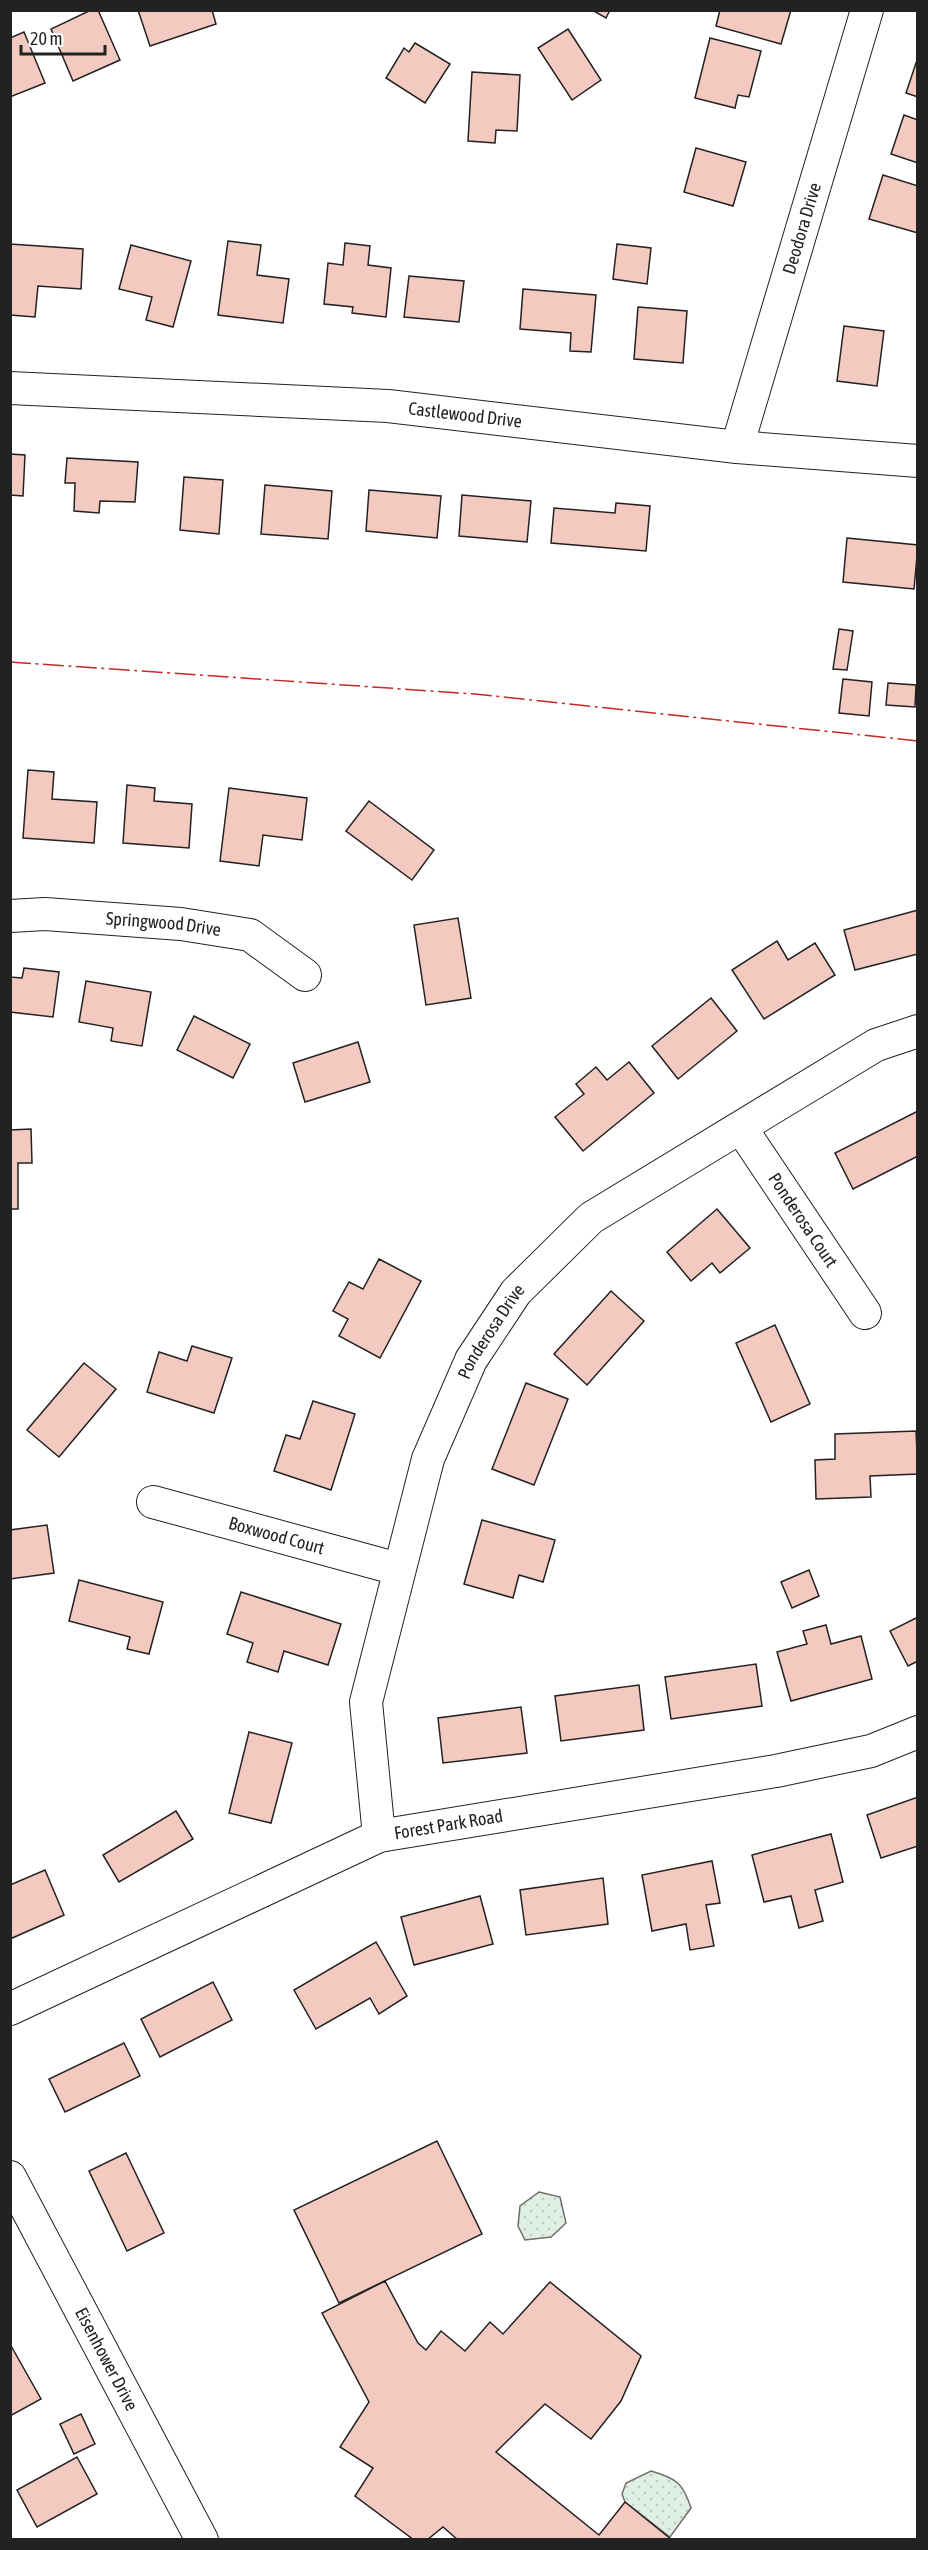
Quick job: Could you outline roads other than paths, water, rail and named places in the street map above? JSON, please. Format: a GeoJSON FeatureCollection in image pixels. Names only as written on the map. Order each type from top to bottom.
{"type":"FeatureCollection","features":[{"type":"Feature","properties":{"kind":"street","name":"Deodora Drive"},"geometry":{"type":"LineString","coordinates":[[737,447],[867,10]]}},
{"type":"Feature","properties":{"kind":"street","name":"Castlewood Drive"},"geometry":{"type":"LineString","coordinates":[[10,388],[388,406],[737,447],[918,461]]}},
{"type":"Feature","properties":{"kind":"street","name":"Springwood Drive"},"geometry":{"type":"LineString","coordinates":[[10,916],[45,914],[181,924],[250,935],[305,975]]}},
{"type":"Feature","properties":{"kind":"street","name":"Ponderosa Drive"},"geometry":{"type":"LineString","coordinates":[[379,1836],[366,1702],[398,1569],[428,1459],[471,1360],[516,1292],[591,1218],[876,1045],[918,1031]]}},
{"type":"Feature","properties":{"kind":"street","name":"Ponderosa Court"},"geometry":{"type":"LineString","coordinates":[[741,1128],[865,1312]]}},
{"type":"Feature","properties":{"kind":"street","name":"Boxwood Court"},"geometry":{"type":"LineString","coordinates":[[153,1502],[398,1569]]}},
{"type":"Feature","properties":{"kind":"street","name":"Forest Park Road"},"geometry":{"type":"LineString","coordinates":[[10,2009],[379,1836],[776,1771],[871,1751],[918,1732]]}},
{"type":"Feature","properties":{"kind":"street","name":"Eisenhower Drive"},"geometry":{"type":"LineString","coordinates":[[10,2177],[195,2537]]}}]}
